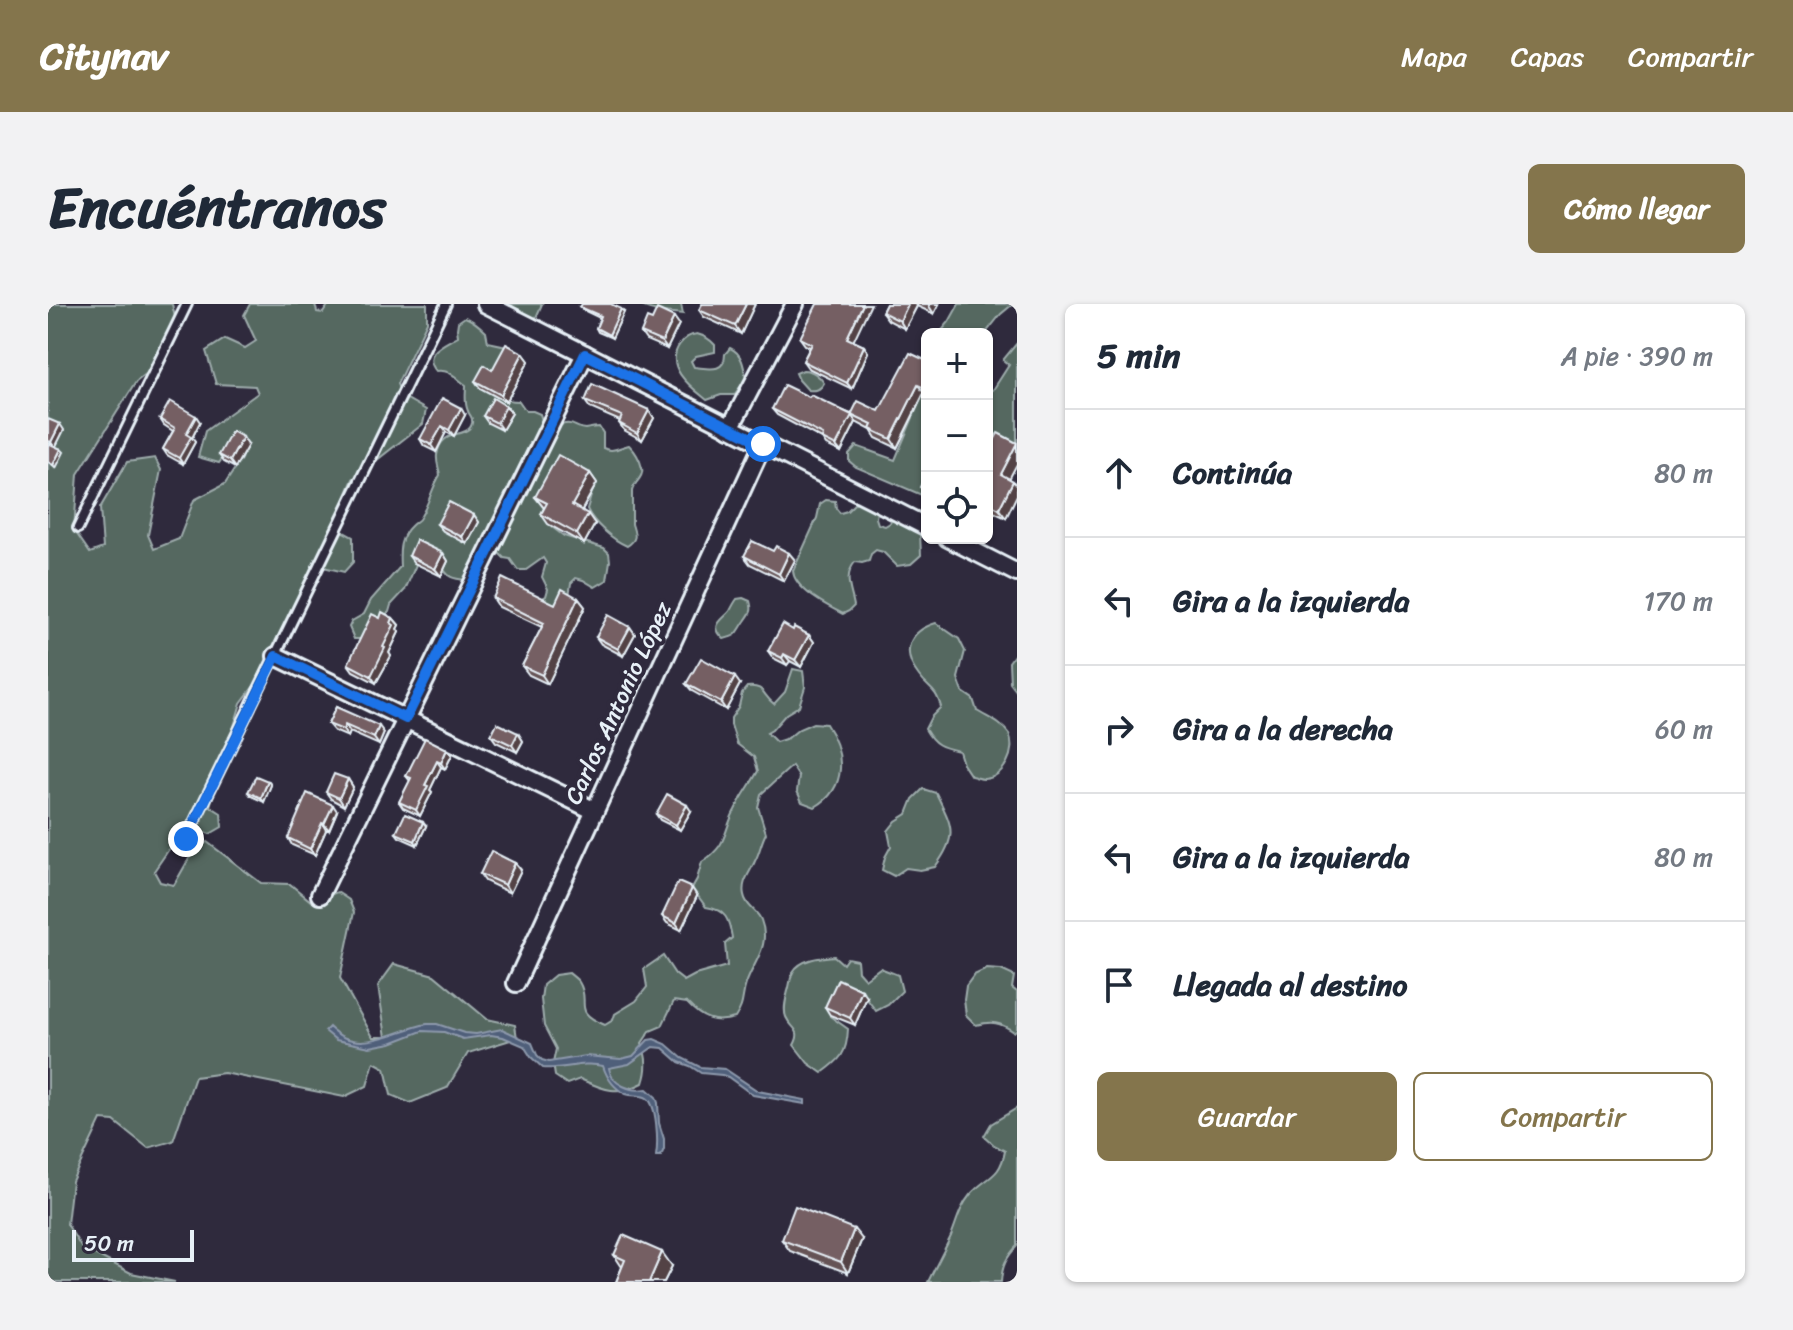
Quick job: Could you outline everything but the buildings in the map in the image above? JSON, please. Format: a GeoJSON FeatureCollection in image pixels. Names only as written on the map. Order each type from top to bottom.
{"type":"FeatureCollection","features":[{"type":"Feature","properties":{"kind":"street"},"geometry":{"type":"LineString","coordinates":[[486,304],[921,524]]}},
{"type":"Feature","properties":{"kind":"street"},"geometry":{"type":"LineString","coordinates":[[730,428],[795,304]]}},
{"type":"Feature","properties":{"kind":"street"},"geometry":{"type":"LineString","coordinates":[[320,895],[585,354]]}},
{"type":"Feature","properties":{"kind":"street","name":"Carlos Antonio López"},"geometry":{"type":"LineString","coordinates":[[516,983],[763,444]]}},
{"type":"Feature","properties":{"kind":"street"},"geometry":{"type":"LineString","coordinates":[[960,544],[1017,573]]}},
{"type":"Feature","properties":{"kind":"street"},"geometry":{"type":"LineString","coordinates":[[276,656],[595,811]]}},
{"type":"Feature","properties":{"kind":"lane"},"geometry":{"type":"LineString","coordinates":[[78,528],[187,304]]}},
{"type":"Feature","properties":{"kind":"lane"},"geometry":{"type":"LineString","coordinates":[[186,839],[446,304]]}},
{"type":"Feature","properties":{"kind":"green space"},"geometry":{"type":"Polygon","coordinates":[[[48,304],[172,304],[178,331],[168,356],[136,382],[78,474],[74,530],[90,553],[103,548],[100,508],[127,462],[155,458],[161,470],[148,535],[154,549],[179,539],[194,500],[225,484],[246,445],[237,439],[219,463],[198,457],[205,431],[258,393],[255,386],[216,384],[206,351],[225,339],[245,348],[256,341],[244,315],[250,304],[315,304],[317,312],[323,313],[329,304],[427,304],[427,322],[397,384],[402,396],[426,410],[423,424],[353,479],[337,517],[340,530],[353,537],[353,562],[344,572],[319,566],[275,658],[241,703],[210,806],[221,813],[222,827],[210,834],[185,826],[154,871],[160,882],[174,885],[195,848],[207,842],[261,883],[290,884],[312,902],[337,892],[349,900],[354,912],[340,978],[373,1037],[386,1037],[378,986],[394,964],[434,975],[487,1019],[515,1025],[517,1038],[468,1053],[447,1088],[410,1103],[391,1095],[385,1068],[374,1062],[367,1086],[344,1097],[224,1073],[195,1077],[173,1141],[148,1148],[114,1121],[101,1120],[72,1181],[67,1224],[81,1247],[131,1273],[175,1282],[48,1282],[48,304]]]}},
{"type":"Feature","properties":{"kind":"green space"},"geometry":{"type":"Polygon","coordinates":[[[510,304],[542,304],[535,320],[522,316],[510,304]]]}},
{"type":"Feature","properties":{"kind":"green space"},"geometry":{"type":"Polygon","coordinates":[[[638,304],[681,304],[683,314],[654,310],[638,304]]]}},
{"type":"Feature","properties":{"kind":"green space"},"geometry":{"type":"Polygon","coordinates":[[[959,304],[1013,304],[990,328],[944,328],[959,304]]]}},
{"type":"Feature","properties":{"kind":"green space"},"geometry":{"type":"Polygon","coordinates":[[[465,317],[486,332],[488,342],[502,345],[507,350],[503,364],[479,375],[481,387],[499,397],[519,401],[526,411],[540,414],[544,427],[568,424],[582,429],[599,427],[603,433],[603,448],[613,450],[629,445],[633,450],[642,471],[632,491],[634,539],[627,546],[594,520],[587,509],[593,489],[552,527],[564,536],[604,548],[609,553],[610,561],[607,580],[595,587],[576,578],[571,583],[569,596],[559,606],[539,600],[546,596],[548,589],[542,577],[546,563],[543,558],[526,570],[518,570],[510,559],[504,558],[494,548],[467,580],[451,577],[441,564],[418,560],[405,590],[391,605],[389,612],[361,639],[354,639],[349,627],[352,621],[364,614],[371,600],[400,567],[402,539],[420,518],[440,475],[437,458],[440,446],[449,437],[466,431],[472,423],[466,405],[466,385],[449,373],[436,371],[431,359],[436,349],[458,336],[458,322],[465,317]]]}},
{"type":"Feature","properties":{"kind":"green space"},"geometry":{"type":"Polygon","coordinates":[[[697,334],[715,345],[715,352],[696,356],[691,361],[694,367],[719,367],[730,348],[740,357],[746,379],[734,395],[707,400],[677,369],[675,361],[680,344],[697,334]]]}},
{"type":"Feature","properties":{"kind":"green space"},"geometry":{"type":"Polygon","coordinates":[[[1017,343],[1017,444],[993,432],[993,390],[1009,365],[1003,360],[1017,343]]]}},
{"type":"Feature","properties":{"kind":"green space"},"geometry":{"type":"Polygon","coordinates":[[[803,370],[813,372],[820,378],[824,383],[821,387],[808,390],[796,373],[803,370]]]}},
{"type":"Feature","properties":{"kind":"green space"},"geometry":{"type":"Polygon","coordinates":[[[921,398],[921,495],[856,467],[849,461],[849,454],[856,446],[895,460],[921,398]]]}},
{"type":"Feature","properties":{"kind":"green space"},"geometry":{"type":"Polygon","coordinates":[[[826,500],[835,501],[840,513],[847,511],[857,501],[878,503],[878,524],[885,526],[893,517],[917,527],[920,534],[921,555],[911,564],[897,566],[883,552],[876,550],[869,561],[855,562],[849,573],[854,606],[843,614],[805,590],[793,571],[817,518],[820,504],[826,500]]]}},
{"type":"Feature","properties":{"kind":"green space"},"geometry":{"type":"Polygon","coordinates":[[[737,599],[750,601],[750,614],[738,633],[724,639],[717,630],[718,624],[737,599]]]}},
{"type":"Feature","properties":{"kind":"green space"},"geometry":{"type":"Polygon","coordinates":[[[936,623],[959,639],[965,651],[958,678],[963,692],[973,699],[977,711],[1009,734],[1010,755],[1003,769],[991,777],[982,779],[971,776],[959,751],[939,744],[925,729],[941,707],[934,692],[913,667],[909,651],[919,631],[936,623]]]}},
{"type":"Feature","properties":{"kind":"green space"},"geometry":{"type":"Polygon","coordinates":[[[1017,651],[1017,692],[1010,683],[1009,662],[1017,651]]]}},
{"type":"Feature","properties":{"kind":"green space"},"geometry":{"type":"Polygon","coordinates":[[[793,669],[803,671],[805,687],[799,706],[767,733],[776,742],[813,723],[826,724],[837,746],[840,769],[833,790],[815,807],[802,802],[797,791],[799,777],[792,766],[761,794],[758,807],[766,833],[743,890],[747,903],[761,920],[764,938],[738,1013],[735,1018],[715,1020],[698,1013],[687,1003],[674,1001],[662,1026],[650,1031],[642,1043],[646,1063],[643,1083],[618,1090],[604,1089],[580,1079],[567,1084],[555,1076],[553,1063],[556,1049],[544,1026],[541,999],[543,985],[555,975],[569,973],[577,980],[582,989],[585,1011],[605,1025],[613,1020],[615,1014],[636,1001],[647,987],[644,969],[663,956],[684,981],[727,966],[725,944],[732,938],[728,921],[718,910],[706,907],[692,888],[702,862],[721,844],[735,810],[758,771],[754,757],[737,744],[731,725],[742,693],[747,687],[757,688],[774,704],[785,692],[793,669]]]}},
{"type":"Feature","properties":{"kind":"green space"},"geometry":{"type":"Polygon","coordinates":[[[923,789],[936,793],[946,814],[950,830],[948,847],[935,867],[920,870],[906,868],[894,876],[882,870],[891,846],[888,831],[907,814],[913,799],[923,789]]]}},
{"type":"Feature","properties":{"kind":"green space"},"geometry":{"type":"Polygon","coordinates":[[[834,956],[843,964],[847,958],[857,960],[858,971],[865,979],[880,968],[898,975],[902,991],[888,1005],[876,1011],[858,987],[850,987],[833,1002],[830,1016],[848,1029],[846,1045],[841,1056],[822,1073],[808,1063],[794,1045],[797,1032],[786,1017],[785,1004],[796,968],[811,960],[834,956]]]}},
{"type":"Feature","properties":{"kind":"green space"},"geometry":{"type":"Polygon","coordinates":[[[987,969],[1001,970],[1014,976],[1012,988],[1017,992],[1017,1029],[1014,1032],[996,1023],[976,1025],[966,1015],[966,986],[974,975],[987,969]]]}},
{"type":"Feature","properties":{"kind":"green space"},"geometry":{"type":"Polygon","coordinates":[[[1017,1108],[1017,1246],[1005,1262],[1001,1282],[928,1282],[967,1200],[996,1172],[1003,1160],[1005,1151],[984,1136],[991,1124],[1017,1108]]]}},
{"type":"Feature","properties":{"kind":"water"},"geometry":{"type":"Polygon","coordinates":[[[427,1024],[476,1034],[502,1029],[532,1043],[537,1055],[549,1062],[586,1056],[621,1059],[633,1056],[648,1040],[654,1039],[700,1067],[725,1069],[758,1091],[805,1100],[805,1104],[753,1095],[728,1077],[701,1073],[679,1062],[663,1048],[653,1047],[629,1064],[609,1068],[618,1083],[629,1088],[647,1089],[656,1097],[664,1149],[661,1156],[656,1156],[656,1124],[649,1100],[617,1089],[603,1066],[588,1064],[543,1068],[524,1046],[491,1035],[463,1039],[444,1032],[422,1031],[370,1047],[336,1040],[325,1031],[329,1027],[340,1036],[364,1041],[427,1024]]]}},
{"type":"Feature","properties":{"kind":"route"},"geometry":{"type":"LineString","coordinates":[[186,839],[276,656],[406,719],[585,354],[763,444]]}}]}
